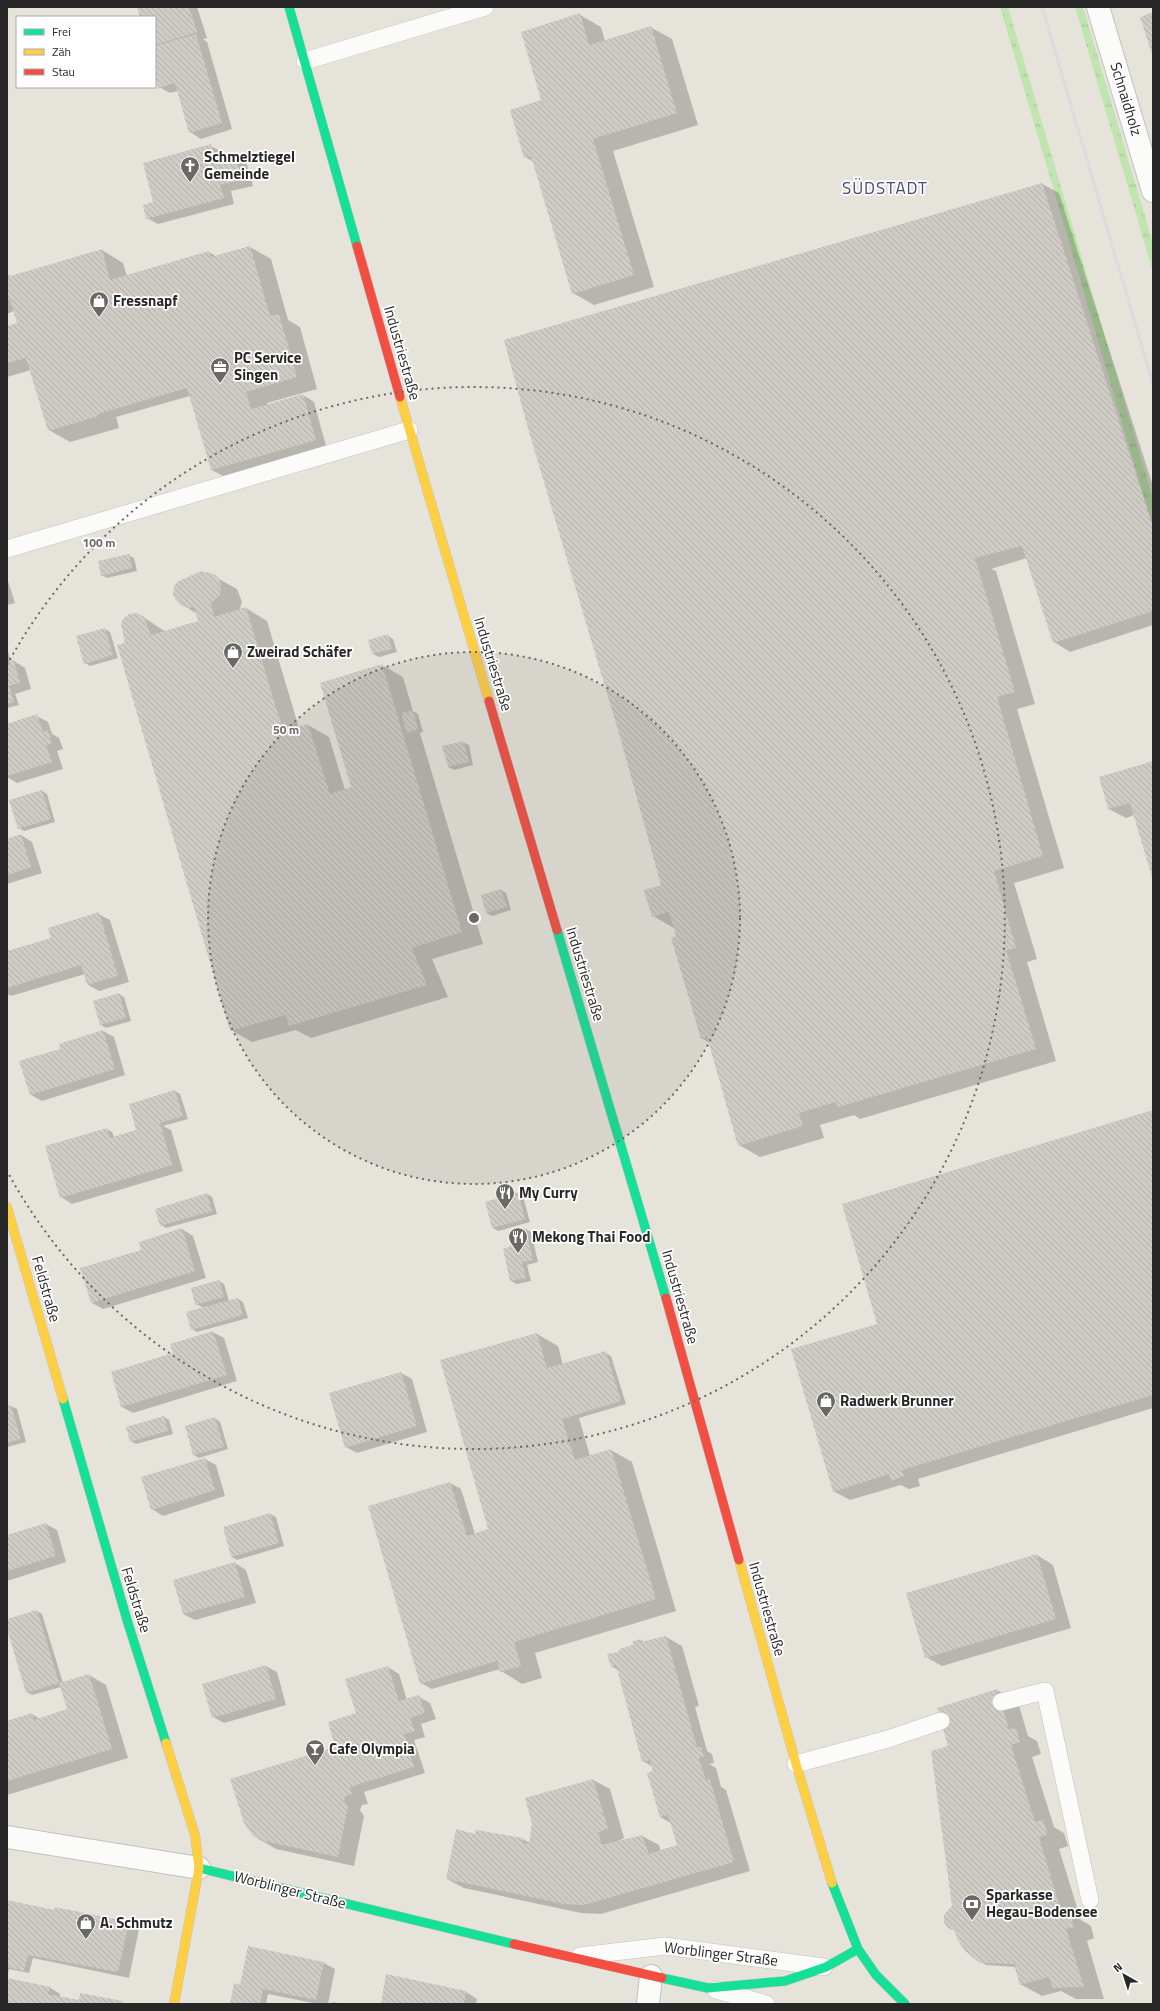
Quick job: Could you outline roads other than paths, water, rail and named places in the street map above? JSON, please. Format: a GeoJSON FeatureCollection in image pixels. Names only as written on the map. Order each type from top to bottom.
{"type":"FeatureCollection","features":[{"type":"Feature","properties":{"kind":"street","name":"Industriestraße"},"geometry":{"type":"LineString","coordinates":[[289,7],[409,430],[657,1265],[796,1764],[832,1880],[858,1949]]}},
{"type":"Feature","properties":{"kind":"street","name":"Schnaidholz"},"geometry":{"type":"LineString","coordinates":[[1098,7],[1153,191]]}},
{"type":"Feature","properties":{"kind":"street","name":"Feldstraße"},"geometry":{"type":"LineString","coordinates":[[7,1207],[127,1620],[195,1835],[199,1868],[174,2004]]}},
{"type":"Feature","properties":{"kind":"street","name":"Worblinger Straße"},"geometry":{"type":"LineString","coordinates":[[7,1837],[199,1868],[569,1957],[708,1988],[785,1981],[826,1967],[858,1949]]}},
{"type":"Feature","properties":{"kind":"street"},"geometry":{"type":"LineString","coordinates":[[858,1949],[876,1975],[905,2004]]}},
{"type":"Feature","properties":{"kind":"street"},"geometry":{"type":"LineString","coordinates":[[648,2004],[651,1976]]}},
{"type":"Feature","properties":{"kind":"lane"},"geometry":{"type":"LineString","coordinates":[[304,61],[485,7]]}},
{"type":"Feature","properties":{"kind":"lane"},"geometry":{"type":"LineString","coordinates":[[7,549],[409,430]]}},
{"type":"Feature","properties":{"kind":"lane"},"geometry":{"type":"LineString","coordinates":[[1001,1702],[1045,1691],[1090,1900]]}},
{"type":"Feature","properties":{"kind":"lane"},"geometry":{"type":"LineString","coordinates":[[796,1764],[888,1739],[941,1721]]}},
{"type":"Feature","properties":{"kind":"lane","name":"Worblinger Straße"},"geometry":{"type":"LineString","coordinates":[[569,1957],[664,1946],[826,1967]]}},
{"type":"Feature","properties":{"kind":"lane","name":"Worblinger Straße"},"geometry":{"type":"LineString","coordinates":[[708,1988],[766,2004]]}},
{"type":"Feature","properties":{"kind":"railway"},"geometry":{"type":"LineString","coordinates":[[1042,7],[1153,384]]}},
{"type":"Feature","properties":{"kind":"place","name":"Schmelztiegel Gemeinde"},"geometry":{"type":"Point","coordinates":[190,183]}},
{"type":"Feature","properties":{"kind":"place","name":"Fressnapf"},"geometry":{"type":"Point","coordinates":[99,318]}},
{"type":"Feature","properties":{"kind":"place","name":"PC Service Singen"},"geometry":{"type":"Point","coordinates":[220,384]}},
{"type":"Feature","properties":{"kind":"place","name":"Zweirad Schäfer"},"geometry":{"type":"Point","coordinates":[233,669]}},
{"type":"Feature","properties":{"kind":"place","name":"My Curry"},"geometry":{"type":"Point","coordinates":[505,1210]}},
{"type":"Feature","properties":{"kind":"place","name":"Mekong Thai Food"},"geometry":{"type":"Point","coordinates":[518,1254]}},
{"type":"Feature","properties":{"kind":"place","name":"Radwerk Brunner"},"geometry":{"type":"Point","coordinates":[826,1418]}},
{"type":"Feature","properties":{"kind":"place","name":"Cafe Olympia"},"geometry":{"type":"Point","coordinates":[315,1766]}},
{"type":"Feature","properties":{"kind":"place","name":"Sparkasse Hegau-Bodensee"},"geometry":{"type":"Point","coordinates":[972,1921]}},
{"type":"Feature","properties":{"kind":"place","name":"A. Schmutz"},"geometry":{"type":"Point","coordinates":[86,1940]}},
{"type":"Feature","properties":{"kind":"district","name":"SÜDSTADT"},"geometry":{"type":"Point","coordinates":[885,188]}}]}
